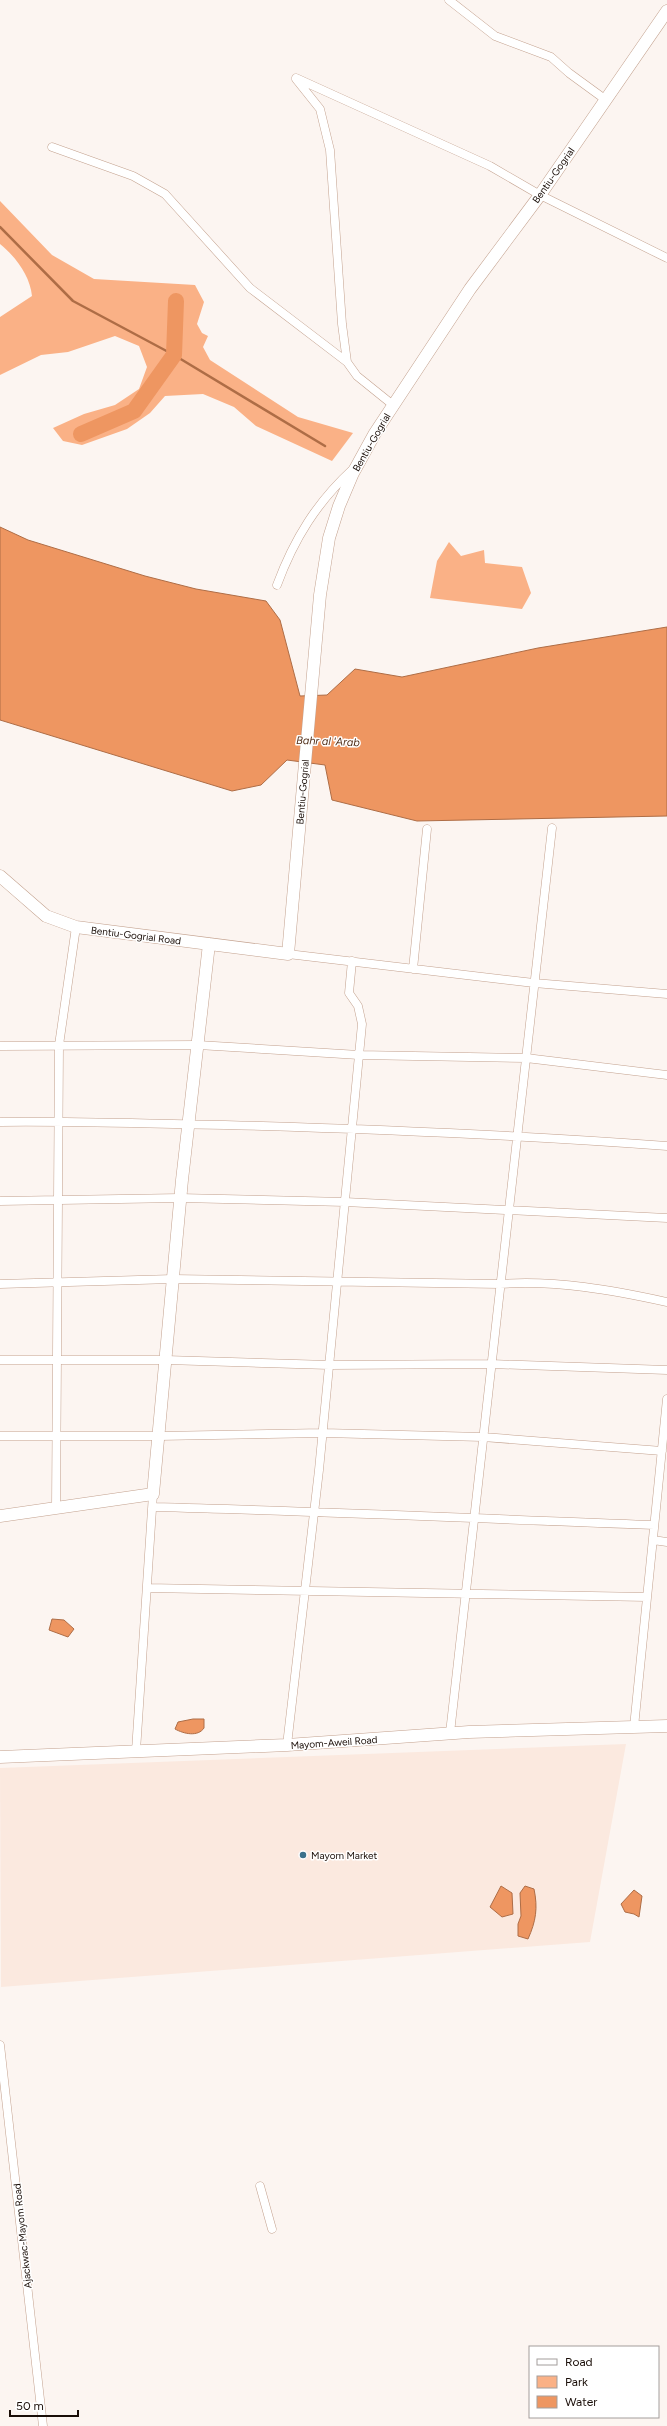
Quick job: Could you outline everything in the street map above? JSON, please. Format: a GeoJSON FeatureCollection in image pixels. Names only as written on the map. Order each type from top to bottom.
{"type":"FeatureCollection","features":[{"type":"Feature","properties":{"kind":"main road","name":"Bentiu-Gogrial"},"geometry":{"type":"LineString","coordinates":[[288,954],[322,583],[329,538],[339,506],[358,463],[393,405],[470,289],[540,195],[667,11]]}},
{"type":"Feature","properties":{"kind":"main road","name":"Bentiu-Gogrial Road"},"geometry":{"type":"LineString","coordinates":[[0,876],[46,916],[76,927],[288,954]]}},
{"type":"Feature","properties":{"kind":"main road"},"geometry":{"type":"LineString","coordinates":[[0,1516],[153,1494],[180,1198],[209,944]]}},
{"type":"Feature","properties":{"kind":"main road","name":"Mayom-Aweil Road"},"geometry":{"type":"LineString","coordinates":[[0,1757],[287,1745],[450,1733],[667,1726]]}},
{"type":"Feature","properties":{"kind":"street"},"geometry":{"type":"LineString","coordinates":[[450,0],[495,36],[551,57],[569,74],[606,100]]}},
{"type":"Feature","properties":{"kind":"street"},"geometry":{"type":"LineString","coordinates":[[348,362],[342,324],[330,150],[320,109],[296,78],[490,166],[540,195],[667,258]]}},
{"type":"Feature","properties":{"kind":"street"},"geometry":{"type":"LineString","coordinates":[[52,147],[133,176],[165,194],[250,288],[348,362],[357,376],[393,405]]}},
{"type":"Feature","properties":{"kind":"street"},"geometry":{"type":"LineString","coordinates":[[277,585],[296,541],[312,515],[329,491],[358,463]]}},
{"type":"Feature","properties":{"kind":"street"},"geometry":{"type":"LineString","coordinates":[[413,969],[427,828]]}},
{"type":"Feature","properties":{"kind":"street"},"geometry":{"type":"LineString","coordinates":[[450,1733],[552,828]]}},
{"type":"Feature","properties":{"kind":"street"},"geometry":{"type":"LineString","coordinates":[[56,1508],[59,1045],[76,927]]}},
{"type":"Feature","properties":{"kind":"street"},"geometry":{"type":"LineString","coordinates":[[288,954],[534,983],[667,994]]}},
{"type":"Feature","properties":{"kind":"street"},"geometry":{"type":"LineString","coordinates":[[287,1745],[323,1433],[362,1024],[358,1006],[349,993],[352,961]]}},
{"type":"Feature","properties":{"kind":"street"},"geometry":{"type":"LineString","coordinates":[[0,1046],[198,1045],[359,1055],[526,1058],[667,1075]]}},
{"type":"Feature","properties":{"kind":"street"},"geometry":{"type":"LineString","coordinates":[[0,1122],[59,1121],[352,1128],[517,1135],[667,1146]]}},
{"type":"Feature","properties":{"kind":"street"},"geometry":{"type":"LineString","coordinates":[[0,1201],[180,1198],[345,1202],[667,1218]]}},
{"type":"Feature","properties":{"kind":"street"},"geometry":{"type":"LineString","coordinates":[[0,1284],[173,1280],[337,1280],[500,1284],[524,1282],[576,1285],[607,1289],[667,1302]]}},
{"type":"Feature","properties":{"kind":"street"},"geometry":{"type":"LineString","coordinates":[[0,1360],[166,1360],[329,1364],[491,1364],[667,1370]]}},
{"type":"Feature","properties":{"kind":"street"},"geometry":{"type":"LineString","coordinates":[[634,1726],[665,1432],[667,1399]]}},
{"type":"Feature","properties":{"kind":"street"},"geometry":{"type":"LineString","coordinates":[[0,1436],[159,1436],[323,1433],[483,1437],[662,1451]]}},
{"type":"Feature","properties":{"kind":"street"},"geometry":{"type":"LineString","coordinates":[[136,1751],[153,1494]]}},
{"type":"Feature","properties":{"kind":"street"},"geometry":{"type":"LineString","coordinates":[[153,1507],[314,1511],[474,1519],[654,1525]]}},
{"type":"Feature","properties":{"kind":"street"},"geometry":{"type":"LineString","coordinates":[[653,1540],[667,1542]]}},
{"type":"Feature","properties":{"kind":"street"},"geometry":{"type":"LineString","coordinates":[[147,1588],[647,1597]]}},
{"type":"Feature","properties":{"kind":"street","name":"Ajackwac-Mayom Road"},"geometry":{"type":"LineString","coordinates":[[0,2045],[43,2426]]}},
{"type":"Feature","properties":{"kind":"street"},"geometry":{"type":"LineString","coordinates":[[260,2186],[272,2229]]}},
{"type":"Feature","properties":{"kind":"shaded area","name":"Mayom Market"},"geometry":{"type":"Polygon","coordinates":[[[626,1744],[590,1942],[1,1987],[0,1768],[626,1744]]]}},
{"type":"Feature","properties":{"kind":"green space"},"geometry":{"type":"Polygon","coordinates":[[[0,201],[52,255],[94,279],[195,285],[204,302],[197,324],[202,333],[208,336],[203,347],[210,360],[298,417],[353,433],[332,461],[256,426],[234,407],[203,394],[165,396],[150,413],[127,429],[82,445],[63,441],[53,428],[84,414],[115,405],[139,389],[147,367],[139,346],[115,336],[68,352],[41,355],[0,375],[0,317],[32,296],[28,281],[21,267],[0,244],[0,201]]]}},
{"type":"Feature","properties":{"kind":"green space"},"geometry":{"type":"Polygon","coordinates":[[[449,542],[461,556],[484,550],[485,563],[522,567],[531,593],[522,609],[430,598],[437,561],[449,542]]]}},
{"type":"Feature","properties":{"kind":"water","name":"Bahr al 'Arab"},"geometry":{"type":"Polygon","coordinates":[[[0,527],[28,540],[145,576],[196,589],[266,601],[280,620],[300,696],[327,695],[355,669],[402,677],[538,648],[667,627],[667,816],[417,821],[332,800],[325,765],[287,760],[261,785],[232,791],[0,720],[0,527]]]}},
{"type":"Feature","properties":{"kind":"water"},"geometry":{"type":"Polygon","coordinates":[[[52,1619],[64,1620],[74,1629],[68,1637],[49,1630],[52,1619]]]}},
{"type":"Feature","properties":{"kind":"water"},"geometry":{"type":"Polygon","coordinates":[[[193,1719],[204,1719],[204,1728],[198,1733],[191,1734],[175,1729],[178,1722],[193,1719]]]}},
{"type":"Feature","properties":{"kind":"water"},"geometry":{"type":"Polygon","coordinates":[[[501,1886],[512,1893],[513,1914],[502,1917],[490,1907],[501,1886]]]}},
{"type":"Feature","properties":{"kind":"water"},"geometry":{"type":"Polygon","coordinates":[[[525,1886],[534,1889],[536,1902],[533,1926],[528,1939],[518,1936],[518,1924],[521,1916],[520,1893],[525,1886]]]}},
{"type":"Feature","properties":{"kind":"water"},"geometry":{"type":"Polygon","coordinates":[[[634,1890],[642,1896],[639,1917],[625,1912],[621,1904],[634,1890]]]}},
{"type":"Feature","properties":{"kind":"waterway"},"geometry":{"type":"LineString","coordinates":[[0,227],[73,301],[174,355],[325,446]]}},
{"type":"Feature","properties":{"kind":"waterway"},"geometry":{"type":"LineString","coordinates":[[81,434],[134,411],[174,355],[176,301]]}},
{"type":"Feature","properties":{"kind":"place","name":"Mayom Market"},"geometry":{"type":"Point","coordinates":[303,1855]}}]}
